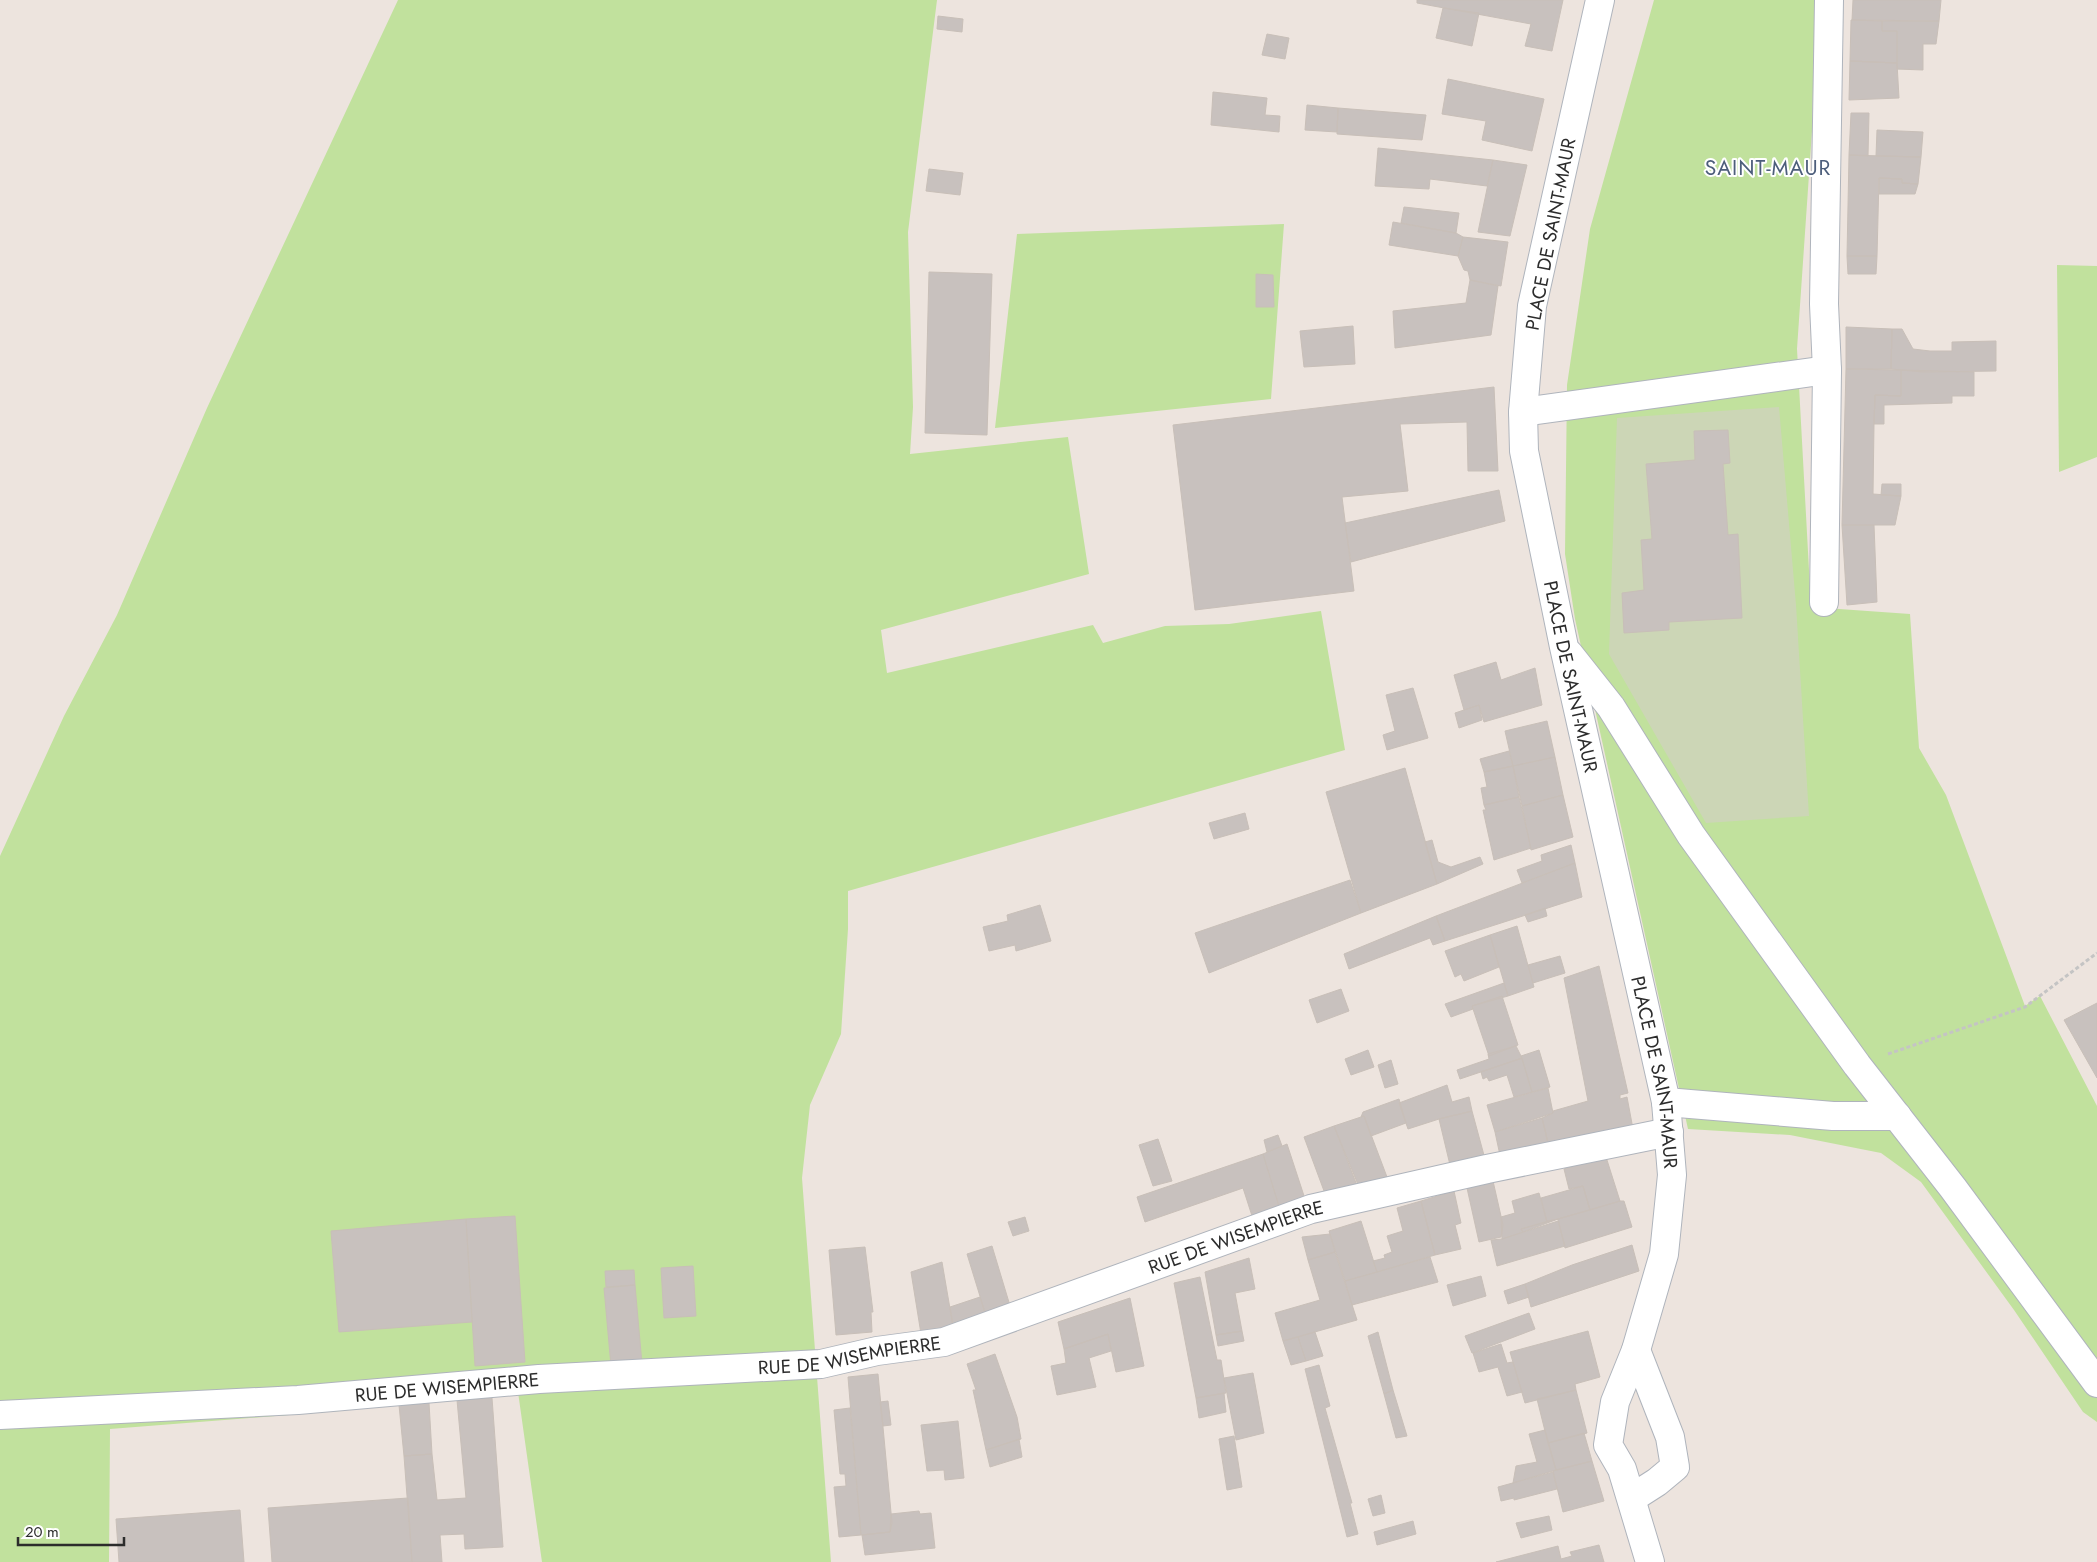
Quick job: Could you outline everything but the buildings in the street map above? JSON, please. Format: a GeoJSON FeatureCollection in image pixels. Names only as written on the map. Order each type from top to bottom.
{"type":"FeatureCollection","features":[{"type":"Feature","properties":{"kind":"street","name":"PLACE DE SAINT-MAUR"},"geometry":{"type":"LineString","coordinates":[[1600,0],[1532,306],[1524,412],[1524,451],[1564,647],[1666,1102],[1672,1175],[1664,1254],[1636,1350],[1616,1402],[1608,1446],[1622,1469],[1650,1562]]}},
{"type":"Feature","properties":{"kind":"street"},"geometry":{"type":"LineString","coordinates":[[1824,602],[1827,370],[1824,304],[1829,0]]}},
{"type":"Feature","properties":{"kind":"street"},"geometry":{"type":"LineString","coordinates":[[1524,412],[1827,370]]}},
{"type":"Feature","properties":{"kind":"street"},"geometry":{"type":"LineString","coordinates":[[1564,647],[1611,707],[1691,835],[1857,1066],[1897,1116],[2097,1383]]}},
{"type":"Feature","properties":{"kind":"street"},"geometry":{"type":"LineString","coordinates":[[1666,1102],[1832,1116],[1897,1116]]}},
{"type":"Feature","properties":{"kind":"street","name":"RUE DE WISEMPIERRE"},"geometry":{"type":"LineString","coordinates":[[0,1415],[298,1400],[539,1379],[821,1364],[877,1351],[944,1342],[1311,1208],[1487,1169],[1669,1132]]}},
{"type":"Feature","properties":{"kind":"street"},"geometry":{"type":"LineString","coordinates":[[1632,1498],[1657,1482],[1675,1467],[1670,1436],[1636,1350]]}},
{"type":"Feature","properties":{"kind":"path"},"geometry":{"type":"LineString","coordinates":[[1857,1066],[2026,1006],[2097,953]]}},
{"type":"Feature","properties":{"kind":"green space"},"geometry":{"type":"Polygon","coordinates":[[[398,0],[937,0],[908,232],[913,407],[910,454],[1068,437],[1089,574],[881,630],[887,673],[1093,625],[1103,643],[1165,626],[1229,624],[1321,611],[1345,750],[848,891],[848,929],[841,1034],[810,1105],[802,1178],[831,1562],[542,1562],[518,1392],[383,1391],[339,1411],[110,1429],[109,1562],[0,1562],[0,856],[64,716],[117,615],[207,408],[398,0]]]}},
{"type":"Feature","properties":{"kind":"green space"},"geometry":{"type":"Polygon","coordinates":[[[1654,0],[1815,0],[1812,131],[1797,349],[1811,607],[1910,614],[1919,748],[1946,795],[2025,1006],[2040,996],[2097,1106],[2097,1422],[2083,1412],[2014,1310],[1921,1182],[1881,1153],[1790,1135],[1688,1129],[1575,619],[1565,554],[1567,385],[1590,229],[1654,0]]]}},
{"type":"Feature","properties":{"kind":"green space"},"geometry":{"type":"Polygon","coordinates":[[[1284,224],[1271,399],[995,428],[1017,234],[1284,224]]]}},
{"type":"Feature","properties":{"kind":"green space"},"geometry":{"type":"Polygon","coordinates":[[[2057,265],[2097,266],[2097,457],[2059,472],[2057,265]]]}},
{"type":"Feature","properties":{"kind":"green space"},"geometry":{"type":"Polygon","coordinates":[[[1779,407],[1796,605],[1809,816],[1706,823],[1609,654],[1617,418],[1779,407]]]}},
{"type":"Feature","properties":{"kind":"district","name":"SAINT-MAUR"},"geometry":{"type":"Point","coordinates":[1768,168]}}]}
